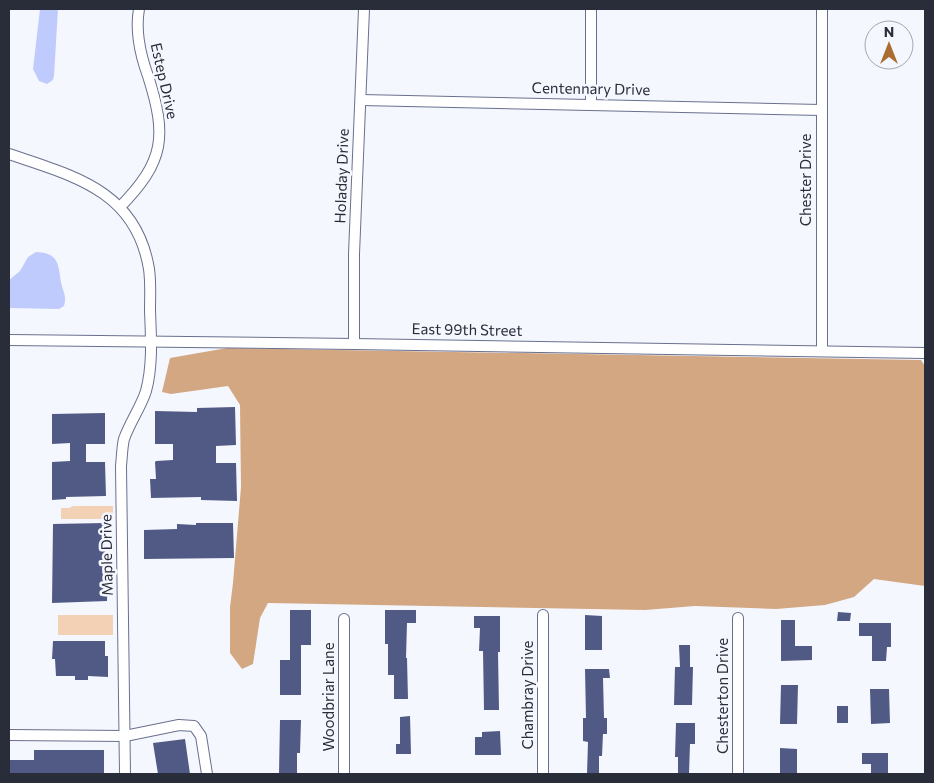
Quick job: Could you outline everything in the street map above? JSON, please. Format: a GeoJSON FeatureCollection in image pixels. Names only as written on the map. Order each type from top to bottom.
{"type":"FeatureCollection","features":[{"type":"Feature","properties":{"kind":"street","name":"Estep Drive"},"geometry":{"type":"LineString","coordinates":[[120,207],[139,187],[149,172],[155,159],[159,138],[158,109],[139,44],[139,9]]}},
{"type":"Feature","properties":{"kind":"street","name":"Holaday Drive"},"geometry":{"type":"LineString","coordinates":[[354,344],[354,254],[364,9]]}},
{"type":"Feature","properties":{"kind":"street"},"geometry":{"type":"LineString","coordinates":[[591,9],[591,104]]}},
{"type":"Feature","properties":{"kind":"street","name":"Chester Drive"},"geometry":{"type":"LineString","coordinates":[[822,9],[822,351]]}},
{"type":"Feature","properties":{"kind":"street","name":"Centennary Drive"},"geometry":{"type":"LineString","coordinates":[[361,100],[821,110]]}},
{"type":"Feature","properties":{"kind":"street","name":"Maple Drive"},"geometry":{"type":"LineString","coordinates":[[9,154],[84,181],[107,196],[120,207],[138,233],[148,262],[150,282],[150,372],[146,392],[124,441],[122,466],[125,774]]}},
{"type":"Feature","properties":{"kind":"street","name":"East 99th Street"},"geometry":{"type":"LineString","coordinates":[[9,340],[925,353]]}},
{"type":"Feature","properties":{"kind":"street","name":"Chambray Drive"},"geometry":{"type":"LineString","coordinates":[[543,615],[543,774]]}},
{"type":"Feature","properties":{"kind":"street","name":"Chesterton Drive"},"geometry":{"type":"LineString","coordinates":[[738,618],[738,774]]}},
{"type":"Feature","properties":{"kind":"street","name":"Woodbriar Lane"},"geometry":{"type":"LineString","coordinates":[[344,619],[344,774]]}},
{"type":"Feature","properties":{"kind":"street"},"geometry":{"type":"LineString","coordinates":[[9,735],[125,736],[179,725],[194,726],[202,736],[207,774]]}},
{"type":"Feature","properties":{"kind":"shaded area"},"geometry":{"type":"Polygon","coordinates":[[[227,348],[921,360],[925,366],[925,586],[874,579],[854,597],[825,605],[776,609],[695,606],[645,610],[268,603],[260,618],[253,664],[242,669],[230,653],[230,607],[241,487],[240,405],[228,386],[171,394],[162,392],[170,358],[227,348]]]}},
{"type":"Feature","properties":{"kind":"shaded area"},"geometry":{"type":"Polygon","coordinates":[[[73,506],[113,506],[113,519],[61,519],[61,508],[73,506]]]}},
{"type":"Feature","properties":{"kind":"shaded area"},"geometry":{"type":"Polygon","coordinates":[[[58,615],[113,615],[113,635],[58,635],[58,615]]]}},
{"type":"Feature","properties":{"kind":"water"},"geometry":{"type":"Polygon","coordinates":[[[40,9],[58,9],[54,76],[53,80],[47,84],[39,81],[33,69],[40,9]]]}},
{"type":"Feature","properties":{"kind":"water"},"geometry":{"type":"Polygon","coordinates":[[[36,252],[49,255],[56,261],[65,297],[64,306],[59,309],[9,308],[9,280],[20,271],[28,257],[36,252]]]}},
{"type":"Feature","properties":{"kind":"building"},"geometry":{"type":"Polygon","coordinates":[[[235,407],[236,445],[216,446],[216,463],[236,463],[237,501],[201,500],[201,497],[151,498],[150,479],[156,479],[155,462],[173,460],[173,444],[155,444],[155,411],[197,412],[197,408],[235,407]]]}},
{"type":"Feature","properties":{"kind":"building"},"geometry":{"type":"Polygon","coordinates":[[[105,413],[105,444],[86,444],[86,462],[105,462],[106,496],[66,497],[66,499],[52,500],[52,462],[70,461],[70,443],[52,444],[52,414],[105,413]]]}},
{"type":"Feature","properties":{"kind":"building"},"geometry":{"type":"Polygon","coordinates":[[[105,523],[105,572],[108,572],[107,601],[52,603],[53,524],[105,523]]]}},
{"type":"Feature","properties":{"kind":"building"},"geometry":{"type":"Polygon","coordinates":[[[196,523],[233,523],[234,558],[144,559],[144,530],[177,529],[177,524],[196,525],[196,523]]]}},
{"type":"Feature","properties":{"kind":"building"},"geometry":{"type":"Polygon","coordinates":[[[290,610],[311,610],[311,645],[301,645],[301,695],[280,695],[280,660],[290,660],[290,610]]]}},
{"type":"Feature","properties":{"kind":"building"},"geometry":{"type":"Polygon","coordinates":[[[385,610],[416,610],[416,623],[407,623],[408,699],[394,699],[394,675],[388,675],[388,644],[385,644],[385,610]]]}},
{"type":"Feature","properties":{"kind":"building"},"geometry":{"type":"Polygon","coordinates":[[[838,612],[851,613],[850,621],[837,621],[838,612]]]}},
{"type":"Feature","properties":{"kind":"building"},"geometry":{"type":"Polygon","coordinates":[[[585,615],[602,616],[602,650],[585,650],[585,615]]]}},
{"type":"Feature","properties":{"kind":"building"},"geometry":{"type":"Polygon","coordinates":[[[474,616],[500,616],[500,652],[498,652],[499,710],[484,710],[483,651],[479,651],[480,628],[474,628],[474,616]]]}},
{"type":"Feature","properties":{"kind":"building"},"geometry":{"type":"Polygon","coordinates":[[[781,620],[795,620],[795,646],[812,646],[812,660],[781,661],[781,620]]]}},
{"type":"Feature","properties":{"kind":"building"},"geometry":{"type":"Polygon","coordinates":[[[859,623],[891,623],[891,647],[887,647],[886,661],[872,661],[872,636],[859,636],[859,623]]]}},
{"type":"Feature","properties":{"kind":"building"},"geometry":{"type":"Polygon","coordinates":[[[53,641],[105,641],[105,656],[108,656],[108,677],[88,676],[88,680],[75,680],[75,676],[56,676],[55,659],[52,659],[53,641]]]}},
{"type":"Feature","properties":{"kind":"building"},"geometry":{"type":"Polygon","coordinates":[[[679,645],[690,645],[690,667],[693,667],[692,705],[674,705],[675,667],[680,667],[679,645]]]}},
{"type":"Feature","properties":{"kind":"building"},"geometry":{"type":"Polygon","coordinates":[[[585,669],[609,669],[610,678],[603,678],[604,718],[607,718],[607,734],[603,734],[602,756],[599,756],[599,774],[587,774],[588,742],[583,741],[583,718],[586,718],[585,669]]]}},
{"type":"Feature","properties":{"kind":"building"},"geometry":{"type":"Polygon","coordinates":[[[781,685],[798,685],[797,724],[780,724],[781,685]]]}},
{"type":"Feature","properties":{"kind":"building"},"geometry":{"type":"Polygon","coordinates":[[[870,689],[889,689],[890,723],[871,724],[870,689]]]}},
{"type":"Feature","properties":{"kind":"building"},"geometry":{"type":"Polygon","coordinates":[[[837,706],[848,706],[848,723],[837,723],[837,706]]]}},
{"type":"Feature","properties":{"kind":"building"},"geometry":{"type":"Polygon","coordinates":[[[410,716],[411,754],[396,754],[396,744],[400,744],[400,717],[410,716]]]}},
{"type":"Feature","properties":{"kind":"building"},"geometry":{"type":"Polygon","coordinates":[[[280,720],[301,720],[300,753],[297,753],[297,774],[279,774],[280,720]]]}},
{"type":"Feature","properties":{"kind":"building"},"geometry":{"type":"Polygon","coordinates":[[[676,723],[695,723],[695,744],[690,744],[689,774],[678,774],[678,757],[675,757],[676,723]]]}},
{"type":"Feature","properties":{"kind":"building"},"geometry":{"type":"Polygon","coordinates":[[[500,731],[501,755],[475,755],[475,737],[482,737],[482,732],[500,731]]]}},
{"type":"Feature","properties":{"kind":"building"},"geometry":{"type":"Polygon","coordinates":[[[185,739],[190,774],[158,774],[153,743],[185,739]]]}},
{"type":"Feature","properties":{"kind":"building"},"geometry":{"type":"Polygon","coordinates":[[[780,748],[797,749],[797,774],[780,774],[780,748]]]}},
{"type":"Feature","properties":{"kind":"building"},"geometry":{"type":"Polygon","coordinates":[[[34,750],[104,750],[104,774],[9,774],[9,760],[34,760],[34,750]]]}},
{"type":"Feature","properties":{"kind":"building"},"geometry":{"type":"Polygon","coordinates":[[[862,753],[888,753],[888,774],[871,774],[871,764],[862,764],[862,753]]]}}]}
